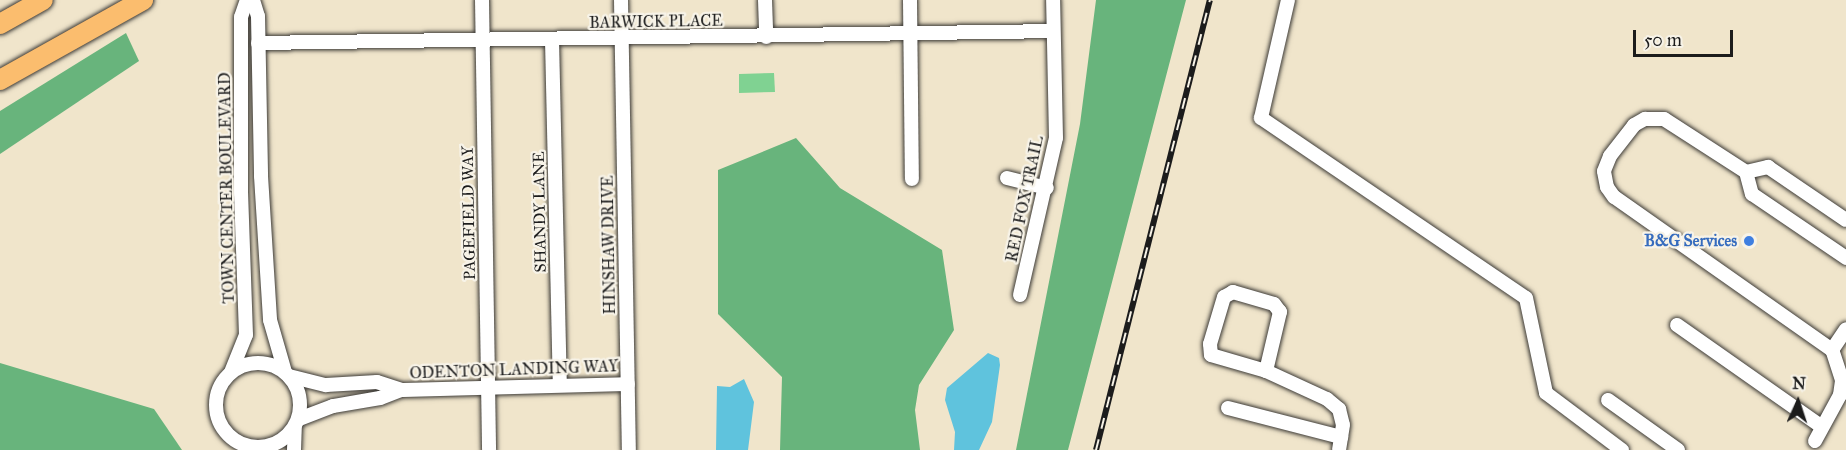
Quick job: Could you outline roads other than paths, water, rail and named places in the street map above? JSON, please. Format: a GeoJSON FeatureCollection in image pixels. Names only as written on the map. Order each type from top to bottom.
{"type":"FeatureCollection","features":[{"type":"Feature","properties":{"kind":"highway"},"geometry":{"type":"LineString","coordinates":[[0,24],[43,0]]}},
{"type":"Feature","properties":{"kind":"highway"},"geometry":{"type":"LineString","coordinates":[[0,80],[143,0]]}},
{"type":"Feature","properties":{"kind":"street","name":"TOWN CENTER BOULEVARD"},"geometry":{"type":"LineString","coordinates":[[247,0],[241,17],[241,182],[246,335],[231,372],[218,392],[217,416],[230,437],[244,447],[265,447],[287,437],[297,423]]}},
{"type":"Feature","properties":{"kind":"street","name":"TOWN CENTER BOULEVARD"},"geometry":{"type":"LineString","coordinates":[[253,0],[258,43],[268,292],[272,332],[287,374],[300,400],[294,450]]}},
{"type":"Feature","properties":{"kind":"street","name":"PAGEFIELD WAY"},"geometry":{"type":"LineString","coordinates":[[482,0],[489,450]]}},
{"type":"Feature","properties":{"kind":"street","name":"HINSHAW DRIVE"},"geometry":{"type":"LineString","coordinates":[[621,0],[629,450]]}},
{"type":"Feature","properties":{"kind":"street"},"geometry":{"type":"LineString","coordinates":[[765,0],[766,37]]}},
{"type":"Feature","properties":{"kind":"street"},"geometry":{"type":"LineString","coordinates":[[910,0],[912,179]]}},
{"type":"Feature","properties":{"kind":"street","name":"RED FOX TRAIL"},"geometry":{"type":"LineString","coordinates":[[1020,295],[1047,188],[1056,138],[1053,0]]}},
{"type":"Feature","properties":{"kind":"street"},"geometry":{"type":"LineString","coordinates":[[1288,0],[1261,118],[1526,298],[1546,393],[1622,450]]}},
{"type":"Feature","properties":{"kind":"street","name":"BARWICK PLACE"},"geometry":{"type":"LineString","coordinates":[[258,43],[910,35],[1053,31]]}},
{"type":"Feature","properties":{"kind":"street","name":"SHANDY LANE"},"geometry":{"type":"LineString","coordinates":[[552,40],[560,384]]}},
{"type":"Feature","properties":{"kind":"street"},"geometry":{"type":"LineString","coordinates":[[1814,447],[1840,395],[1842,380],[1832,350],[1614,197],[1607,187],[1604,171],[1610,156],[1634,125],[1654,119],[1664,119],[1746,172],[1752,194],[1844,253]]}},
{"type":"Feature","properties":{"kind":"street"},"geometry":{"type":"LineString","coordinates":[[1746,172],[1768,167],[1846,220]]}},
{"type":"Feature","properties":{"kind":"street"},"geometry":{"type":"LineString","coordinates":[[1007,178],[1047,188]]}},
{"type":"Feature","properties":{"kind":"street"},"geometry":{"type":"LineString","coordinates":[[1228,408],[1340,443],[1340,409],[1327,399],[1266,371],[1211,355],[1210,344],[1224,297],[1233,292],[1274,304],[1280,312],[1266,371]]}},
{"type":"Feature","properties":{"kind":"street"},"geometry":{"type":"LineString","coordinates":[[1677,325],[1822,427]]}},
{"type":"Feature","properties":{"kind":"street"},"geometry":{"type":"LineString","coordinates":[[1832,350],[1846,329]]}},
{"type":"Feature","properties":{"kind":"street"},"geometry":{"type":"LineString","coordinates":[[231,372],[254,363],[266,363],[287,374]]}},
{"type":"Feature","properties":{"kind":"street","name":"ODENTON LANDING WAY"},"geometry":{"type":"LineString","coordinates":[[287,374],[333,385],[377,382],[401,390]]}},
{"type":"Feature","properties":{"kind":"street","name":"ODENTON LANDING WAY"},"geometry":{"type":"LineString","coordinates":[[297,423],[333,406],[380,398],[401,390],[628,384]]}},
{"type":"Feature","properties":{"kind":"street"},"geometry":{"type":"LineString","coordinates":[[1608,400],[1678,450]]}},
{"type":"Feature","properties":{"kind":"water"},"geometry":{"type":"Polygon","coordinates":[[[988,353],[999,358],[1000,365],[992,422],[979,450],[954,450],[955,432],[945,400],[947,388],[988,353]]]}},
{"type":"Feature","properties":{"kind":"water"},"geometry":{"type":"Polygon","coordinates":[[[744,379],[754,402],[748,450],[716,450],[717,386],[730,387],[744,379]]]}},
{"type":"Feature","properties":{"kind":"railway"},"geometry":{"type":"LineString","coordinates":[[1096,450],[1210,0]]}},
{"type":"Feature","properties":{"kind":"place","name":"B&G Services"},"geometry":{"type":"Point","coordinates":[1749,241]}}]}
